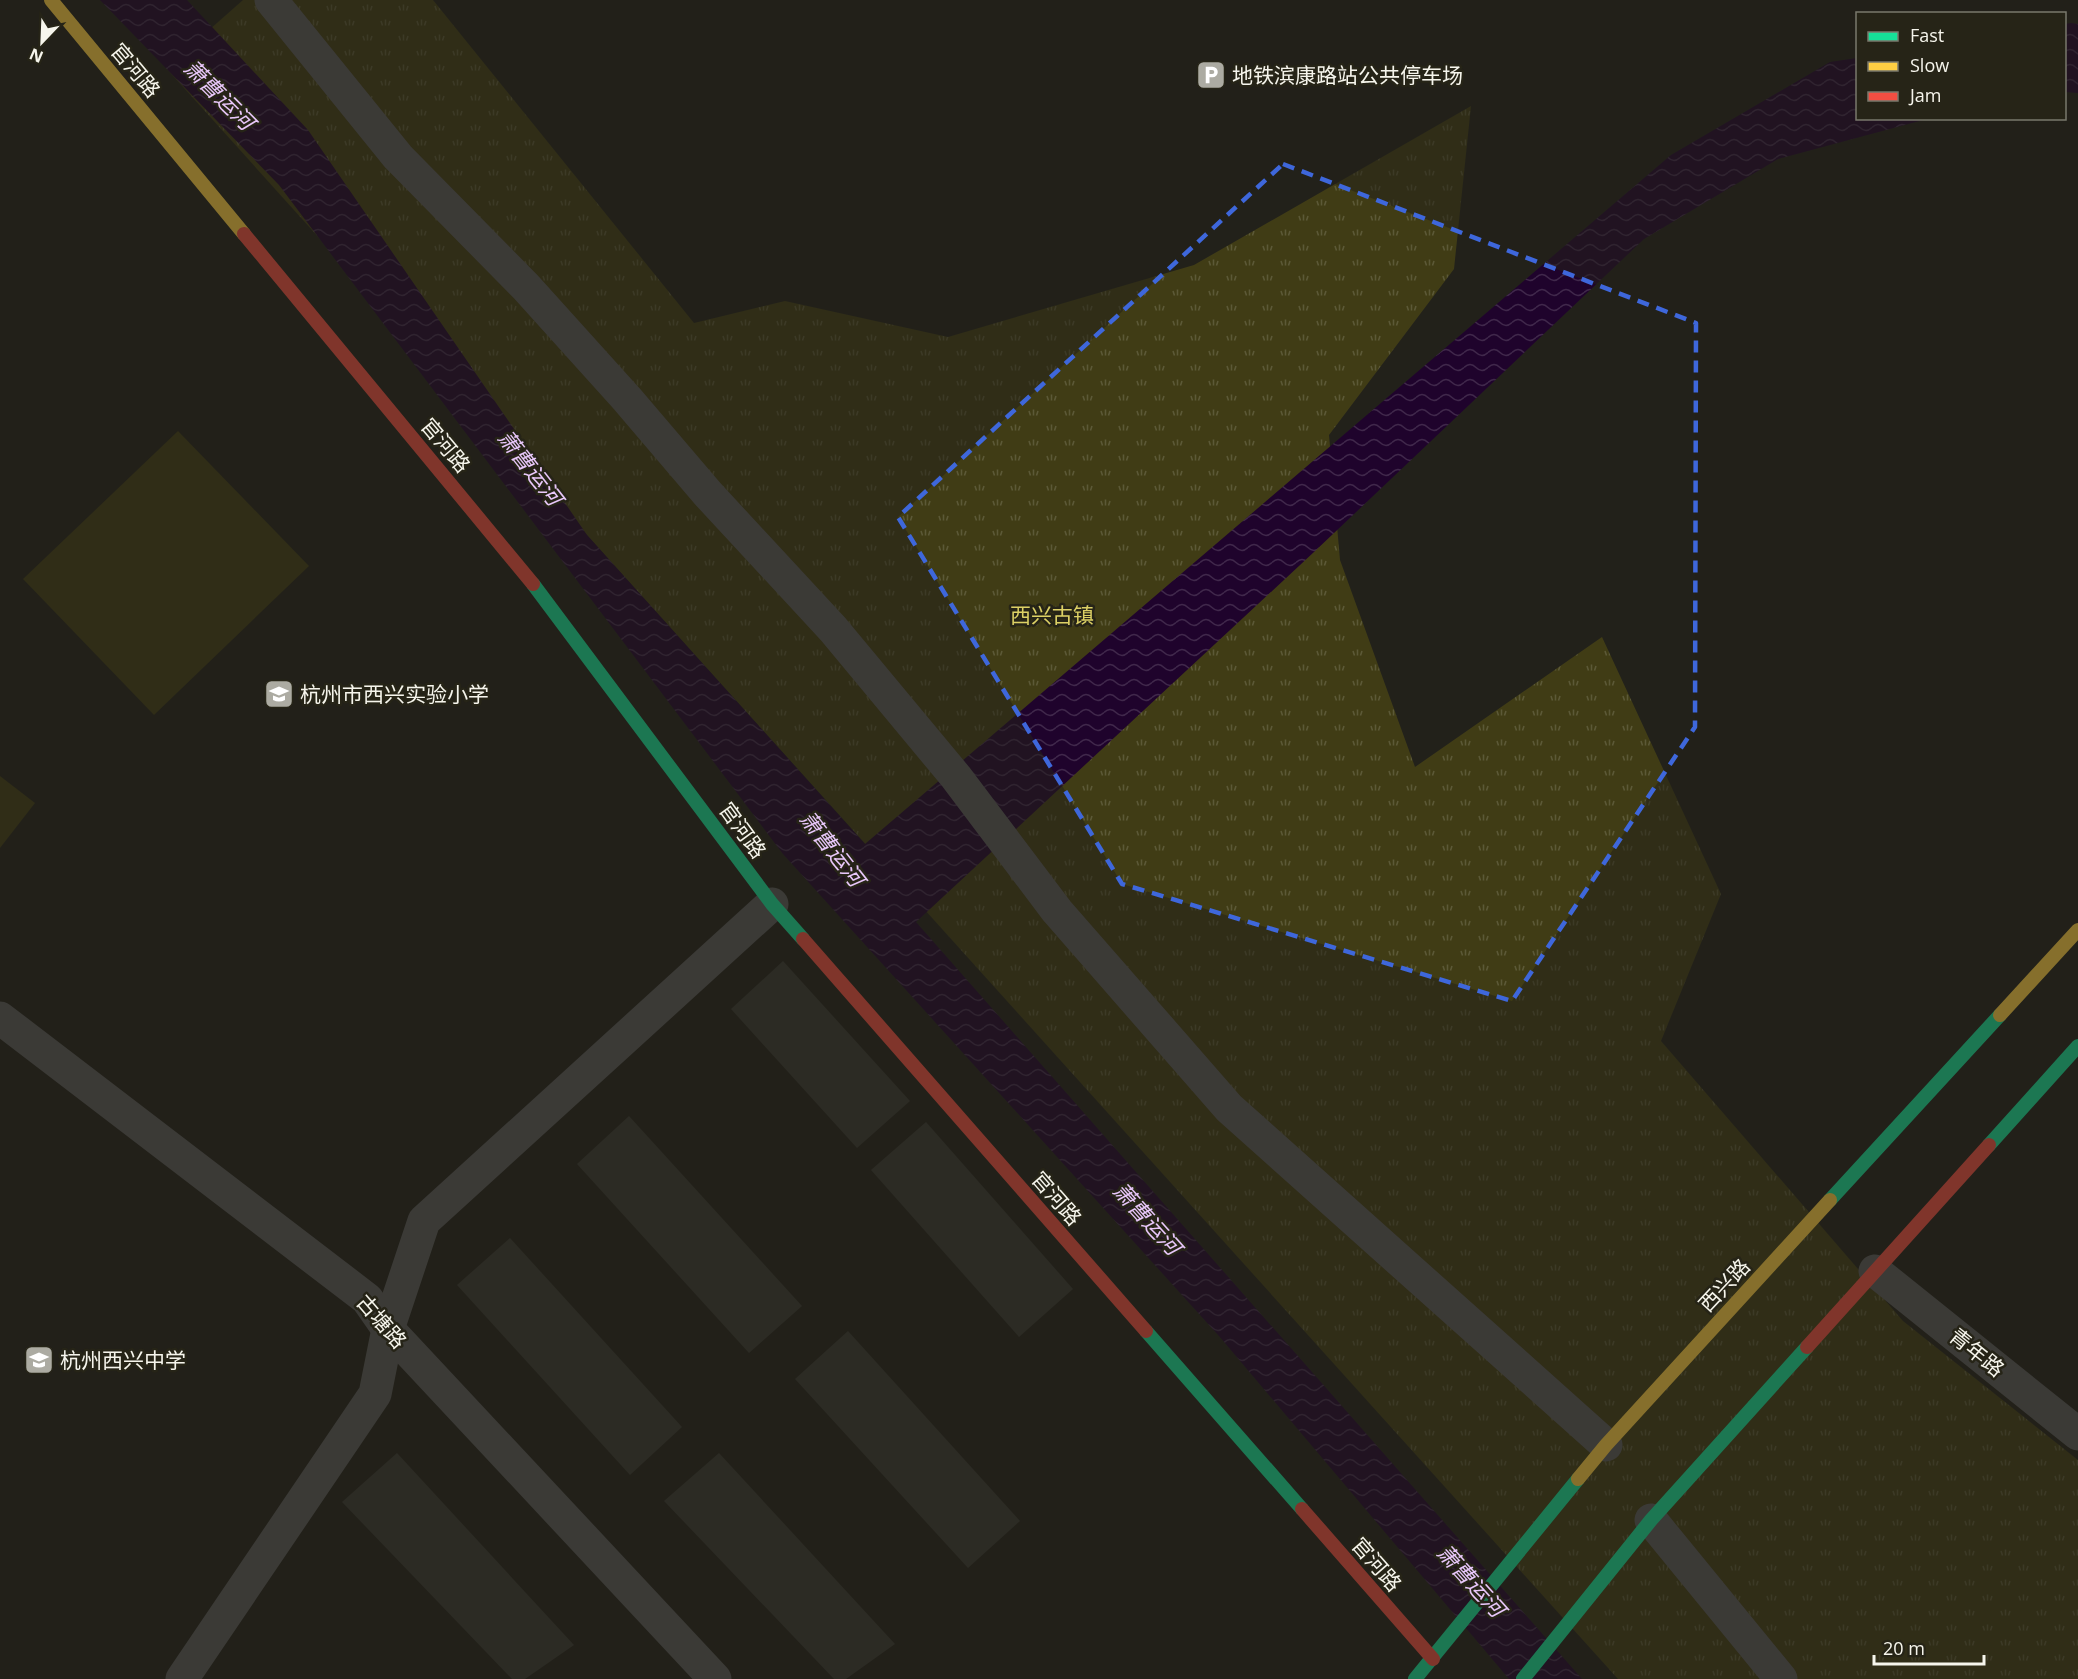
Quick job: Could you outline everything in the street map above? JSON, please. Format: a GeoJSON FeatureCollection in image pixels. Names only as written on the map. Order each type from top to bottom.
{"type":"FeatureCollection","features":[{"type":"Feature","properties":{"kind":"street","name":"官河路"},"geometry":{"type":"LineString","coordinates":[[51,0],[548,602],[772,904],[1433,1659]]}},
{"type":"Feature","properties":{"kind":"street"},"geometry":{"type":"LineString","coordinates":[[271,0],[398,157],[525,287],[627,399],[708,494],[833,629],[956,777],[1057,911],[1229,1108],[1606,1445]]}},
{"type":"Feature","properties":{"kind":"street"},"geometry":{"type":"LineString","coordinates":[[182,1679],[375,1394],[388,1329],[424,1221],[772,904]]}},
{"type":"Feature","properties":{"kind":"street","name":"西兴路"},"geometry":{"type":"LineString","coordinates":[[1415,1679],[1606,1445],[2078,930]]}},
{"type":"Feature","properties":{"kind":"street","name":"古塘路"},"geometry":{"type":"LineString","coordinates":[[0,1018],[367,1299],[388,1329],[715,1679]]}},
{"type":"Feature","properties":{"kind":"street"},"geometry":{"type":"LineString","coordinates":[[1523,1679],[1651,1520],[2078,1046]]}},
{"type":"Feature","properties":{"kind":"street","name":"青年路"},"geometry":{"type":"LineString","coordinates":[[1875,1270],[2078,1434]]}},
{"type":"Feature","properties":{"kind":"street"},"geometry":{"type":"LineString","coordinates":[[1651,1520],[1781,1679]]}},
{"type":"Feature","properties":{"kind":"highlighted area"},"geometry":{"type":"Polygon","coordinates":[[[1283,164],[1696,323],[1695,727],[1512,1001],[1122,884],[898,517],[1283,164]]]}},
{"type":"Feature","properties":{"kind":"green space","name":"西兴古镇"},"geometry":{"type":"Polygon","coordinates":[[[243,0],[433,0],[694,323],[785,301],[948,337],[1194,265],[1471,106],[1454,269],[1329,435],[1340,560],[1415,767],[1602,637],[1721,894],[1661,1041],[1903,1321],[2078,1460],[2078,1679],[1618,1679],[166,68],[243,0]]]}},
{"type":"Feature","properties":{"kind":"green space"},"geometry":{"type":"Polygon","coordinates":[[[178,431],[309,566],[154,715],[23,579],[178,431]]]}},
{"type":"Feature","properties":{"kind":"green space"},"geometry":{"type":"Polygon","coordinates":[[[0,776],[35,803],[0,848],[0,776]]]}},
{"type":"Feature","properties":{"kind":"water","name":"萧曹运河"},"geometry":{"type":"Polygon","coordinates":[[[100,0],[187,0],[308,130],[587,535],[865,844],[1671,155],[1830,62],[1856,58],[1856,120],[1923,120],[1778,159],[1644,239],[1314,552],[916,922],[1582,1679],[1509,1679],[1219,1336],[783,854],[279,185],[100,0]]]}},
{"type":"Feature","properties":{"kind":"water"},"geometry":{"type":"Polygon","coordinates":[[[2066,24],[2078,24],[2078,93],[2066,92],[2066,24]]]}},
{"type":"Feature","properties":{"kind":"building"},"geometry":{"type":"Polygon","coordinates":[[[783,961],[910,1101],[857,1148],[731,1009],[783,961]]]}},
{"type":"Feature","properties":{"kind":"building"},"geometry":{"type":"Polygon","coordinates":[[[629,1116],[802,1306],[749,1353],[577,1164],[629,1116]]]}},
{"type":"Feature","properties":{"kind":"building"},"geometry":{"type":"Polygon","coordinates":[[[926,1122],[1073,1289],[1019,1337],[871,1170],[926,1122]]]}},
{"type":"Feature","properties":{"kind":"building"},"geometry":{"type":"Polygon","coordinates":[[[510,1238],[682,1427],[630,1475],[457,1285],[510,1238]]]}},
{"type":"Feature","properties":{"kind":"building"},"geometry":{"type":"Polygon","coordinates":[[[848,1331],[1020,1521],[968,1568],[795,1379],[848,1331]]]}},
{"type":"Feature","properties":{"kind":"building"},"geometry":{"type":"Polygon","coordinates":[[[397,1453],[574,1645],[525,1679],[512,1679],[342,1502],[397,1453]]]}},
{"type":"Feature","properties":{"kind":"building"},"geometry":{"type":"Polygon","coordinates":[[[719,1453],[895,1644],[846,1679],[834,1679],[664,1501],[719,1453]]]}},
{"type":"Feature","properties":{"kind":"traffic: fast"},"geometry":{"type":"LineString","coordinates":[[533,584],[772,904],[803,939]]}},
{"type":"Feature","properties":{"kind":"traffic: fast"},"geometry":{"type":"LineString","coordinates":[[1830,1200],[2000,1015]]}},
{"type":"Feature","properties":{"kind":"traffic: fast"},"geometry":{"type":"LineString","coordinates":[[1989,1145],[2078,1046]]}},
{"type":"Feature","properties":{"kind":"traffic: fast"},"geometry":{"type":"LineString","coordinates":[[1146,1331],[1302,1509]]}},
{"type":"Feature","properties":{"kind":"traffic: fast"},"geometry":{"type":"LineString","coordinates":[[1523,1679],[1651,1520],[1807,1347]]}},
{"type":"Feature","properties":{"kind":"traffic: fast"},"geometry":{"type":"LineString","coordinates":[[1415,1679],[1578,1479]]}},
{"type":"Feature","properties":{"kind":"traffic: slow"},"geometry":{"type":"LineString","coordinates":[[51,0],[244,234]]}},
{"type":"Feature","properties":{"kind":"traffic: slow"},"geometry":{"type":"LineString","coordinates":[[2000,1015],[2078,930]]}},
{"type":"Feature","properties":{"kind":"traffic: slow"},"geometry":{"type":"LineString","coordinates":[[1578,1479],[1606,1445],[1830,1200]]}},
{"type":"Feature","properties":{"kind":"traffic: jam"},"geometry":{"type":"LineString","coordinates":[[244,234],[533,584]]}},
{"type":"Feature","properties":{"kind":"traffic: jam"},"geometry":{"type":"LineString","coordinates":[[803,939],[1146,1331]]}},
{"type":"Feature","properties":{"kind":"traffic: jam"},"geometry":{"type":"LineString","coordinates":[[1807,1347],[1989,1145]]}},
{"type":"Feature","properties":{"kind":"traffic: jam"},"geometry":{"type":"LineString","coordinates":[[1302,1509],[1433,1659]]}},
{"type":"Feature","properties":{"kind":"place","name":"地铁滨康路站公共停车场"},"geometry":{"type":"Point","coordinates":[1211,75]}},
{"type":"Feature","properties":{"kind":"place","name":"杭州市西兴实验小学"},"geometry":{"type":"Point","coordinates":[279,694]}},
{"type":"Feature","properties":{"kind":"place","name":"杭州西兴中学"},"geometry":{"type":"Point","coordinates":[39,1360]}}]}
